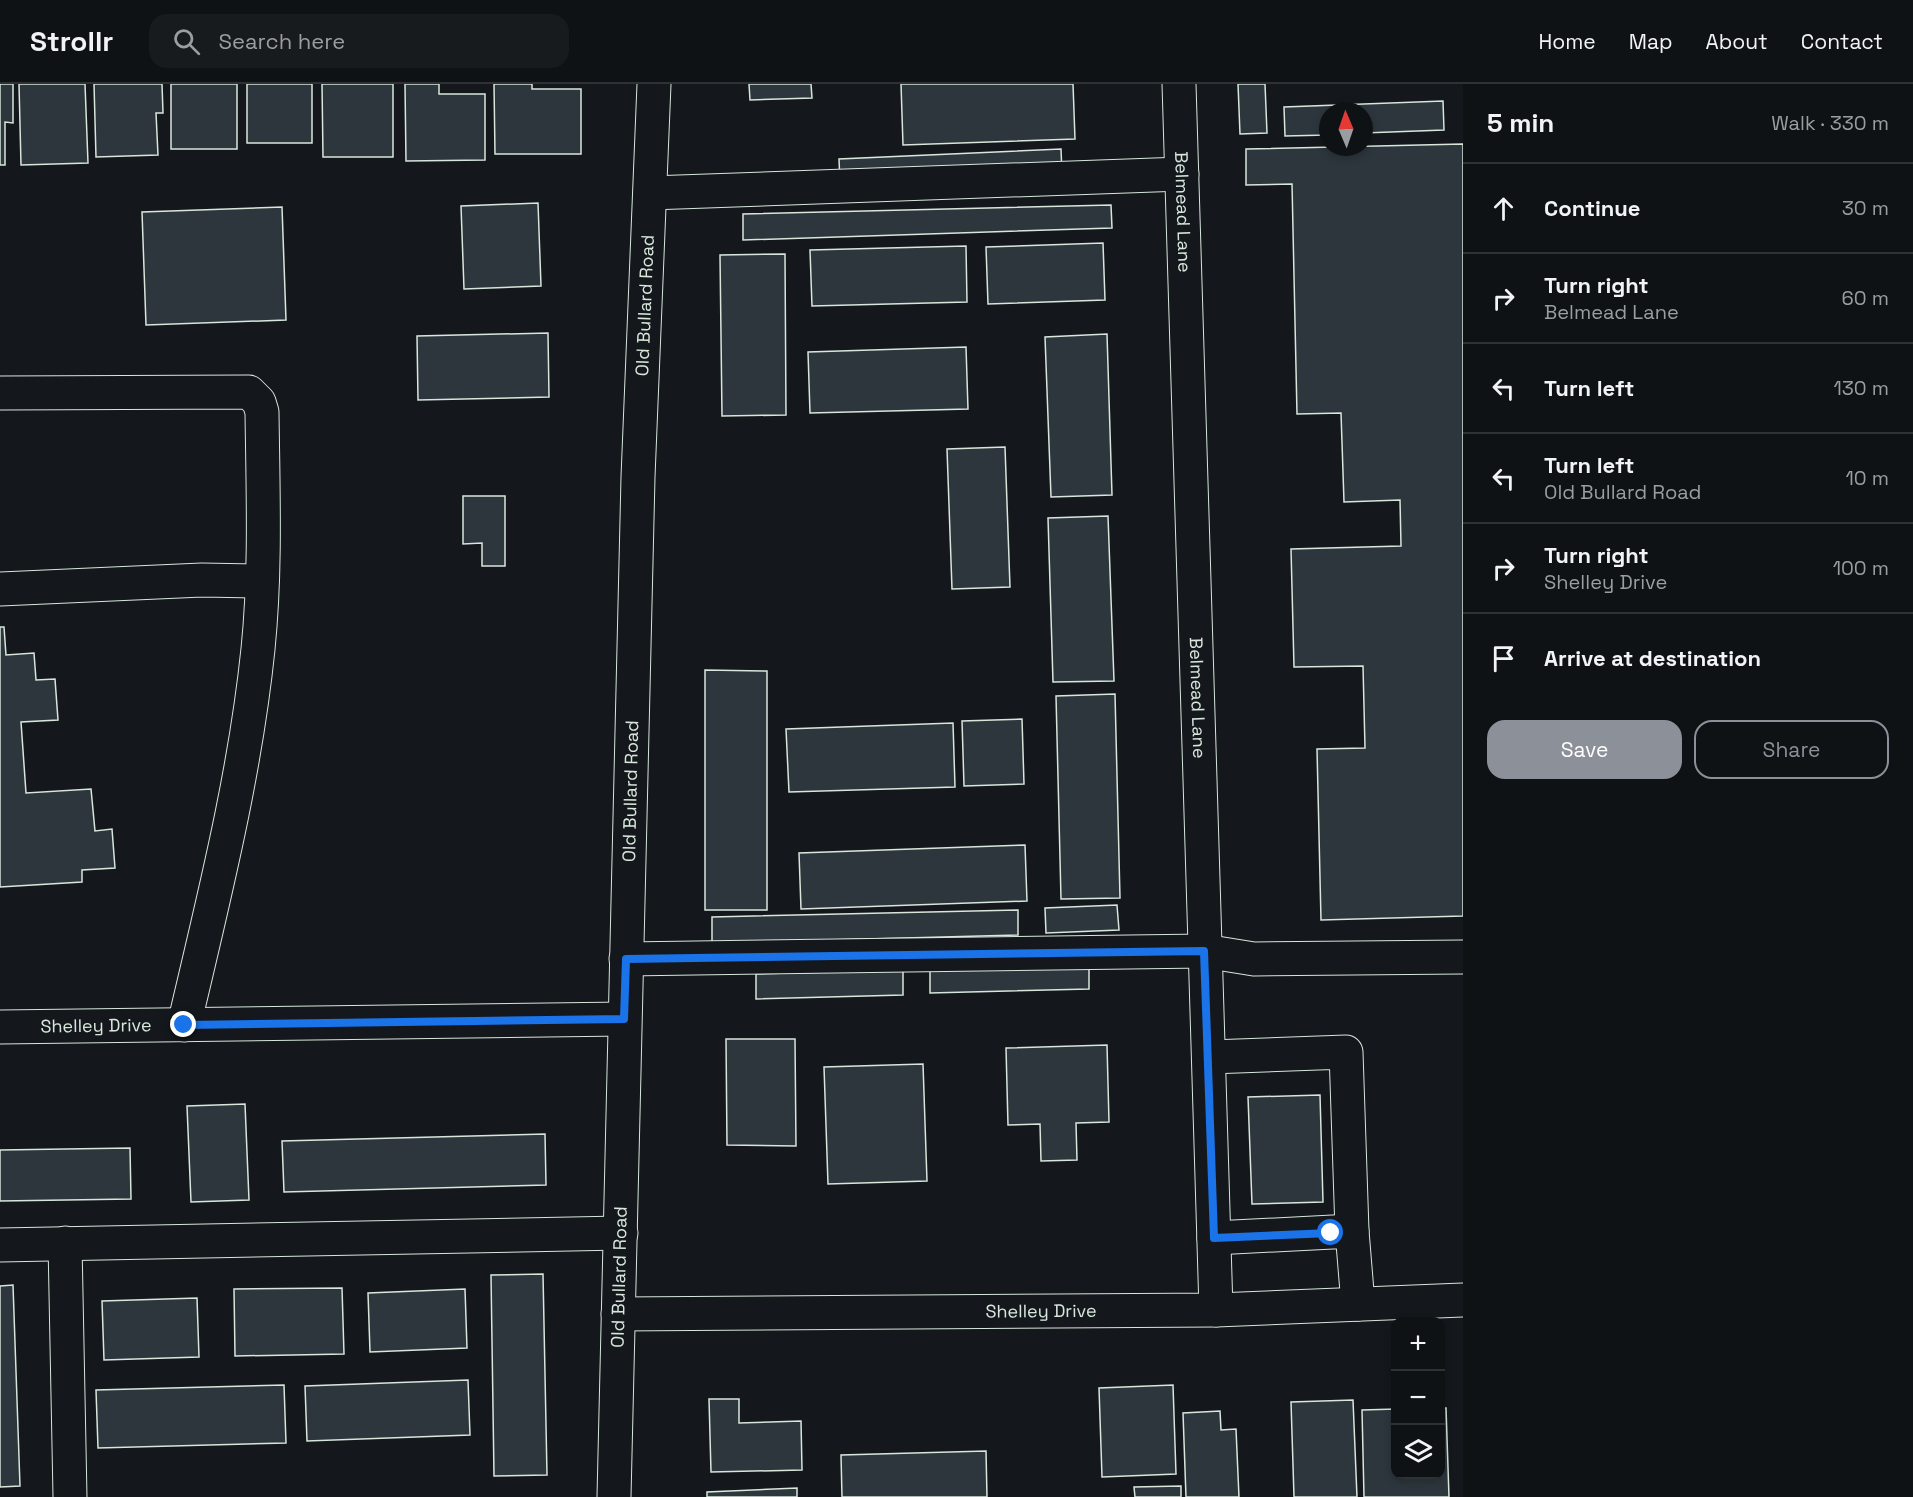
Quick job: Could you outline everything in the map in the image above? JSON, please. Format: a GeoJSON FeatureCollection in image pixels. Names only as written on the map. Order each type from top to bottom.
{"type":"FeatureCollection","features":[{"type":"Feature","properties":{"kind":"street","name":"Old Bullard Road"},"geometry":{"type":"LineString","coordinates":[[614,1497],[638,477],[654,84]]}},
{"type":"Feature","properties":{"kind":"street","name":"Belmead Lane"},"geometry":{"type":"LineString","coordinates":[[1179,84],[1216,1310]]}},
{"type":"Feature","properties":{"kind":"street"},"geometry":{"type":"LineString","coordinates":[[650,193],[1182,174]]}},
{"type":"Feature","properties":{"kind":"street"},"geometry":{"type":"LineString","coordinates":[[0,393],[249,392],[259,402],[262,412],[262,581],[258,649],[245,741],[222,863],[184,1025]]}},
{"type":"Feature","properties":{"kind":"street"},"geometry":{"type":"LineString","coordinates":[[0,589],[202,580],[262,581]]}},
{"type":"Feature","properties":{"kind":"street"},"geometry":{"type":"LineString","coordinates":[[626,959],[1204,951],[1254,959],[1463,957]]}},
{"type":"Feature","properties":{"kind":"street","name":"Shelley Drive"},"geometry":{"type":"LineString","coordinates":[[0,1027],[624,1019]]}},
{"type":"Feature","properties":{"kind":"street"},"geometry":{"type":"LineString","coordinates":[[1210,1057],[1346,1052],[1342,1232],[1358,1304]]}},
{"type":"Feature","properties":{"kind":"street"},"geometry":{"type":"LineString","coordinates":[[1214,1238],[1342,1232]]}},
{"type":"Feature","properties":{"kind":"street"},"geometry":{"type":"LineString","coordinates":[[0,1245],[621,1233]]}},
{"type":"Feature","properties":{"kind":"street"},"geometry":{"type":"LineString","coordinates":[[65,1243],[70,1497]]}},
{"type":"Feature","properties":{"kind":"street","name":"Shelley Drive"},"geometry":{"type":"LineString","coordinates":[[618,1314],[1216,1310],[1463,1300]]}},
{"type":"Feature","properties":{"kind":"building"},"geometry":{"type":"Polygon","coordinates":[[[0,84],[13,84],[13,123],[5,122],[5,165],[0,165],[0,84]]]}},
{"type":"Feature","properties":{"kind":"building"},"geometry":{"type":"Polygon","coordinates":[[[19,84],[85,84],[88,163],[21,165],[19,84]]]}},
{"type":"Feature","properties":{"kind":"building"},"geometry":{"type":"Polygon","coordinates":[[[94,84],[162,84],[163,113],[156,113],[158,155],[96,157],[94,84]]]}},
{"type":"Feature","properties":{"kind":"building"},"geometry":{"type":"Polygon","coordinates":[[[171,84],[237,84],[237,149],[171,149],[171,84]]]}},
{"type":"Feature","properties":{"kind":"building"},"geometry":{"type":"Polygon","coordinates":[[[247,84],[312,84],[312,143],[247,143],[247,84]]]}},
{"type":"Feature","properties":{"kind":"building"},"geometry":{"type":"Polygon","coordinates":[[[322,84],[393,84],[393,157],[323,157],[322,84]]]}},
{"type":"Feature","properties":{"kind":"building"},"geometry":{"type":"Polygon","coordinates":[[[405,84],[439,84],[439,94],[485,94],[485,160],[406,161],[405,84]]]}},
{"type":"Feature","properties":{"kind":"building"},"geometry":{"type":"Polygon","coordinates":[[[494,84],[532,84],[532,89],[581,89],[581,154],[495,154],[494,84]]]}},
{"type":"Feature","properties":{"kind":"building"},"geometry":{"type":"Polygon","coordinates":[[[749,84],[811,84],[812,98],[750,100],[749,84]]]}},
{"type":"Feature","properties":{"kind":"building"},"geometry":{"type":"Polygon","coordinates":[[[901,84],[1073,84],[1075,139],[903,145],[901,84]]]}},
{"type":"Feature","properties":{"kind":"building"},"geometry":{"type":"Polygon","coordinates":[[[1238,84],[1265,84],[1267,133],[1240,134],[1238,84]]]}},
{"type":"Feature","properties":{"kind":"building"},"geometry":{"type":"Polygon","coordinates":[[[1443,101],[1444,130],[1373,133],[1373,104],[1443,101]]]}},
{"type":"Feature","properties":{"kind":"building"},"geometry":{"type":"Polygon","coordinates":[[[1319,106],[1319,135],[1285,136],[1284,107],[1319,106]]]}},
{"type":"Feature","properties":{"kind":"building"},"geometry":{"type":"Polygon","coordinates":[[[1463,144],[1463,916],[1321,920],[1317,749],[1365,748],[1363,666],[1294,667],[1291,549],[1401,546],[1400,500],[1344,502],[1341,413],[1297,414],[1292,184],[1246,185],[1246,149],[1319,147],[1319,156],[1373,156],[1373,146],[1463,144]]]}},
{"type":"Feature","properties":{"kind":"building"},"geometry":{"type":"Polygon","coordinates":[[[1061,149],[1062,174],[840,183],[839,159],[1061,149]]]}},
{"type":"Feature","properties":{"kind":"building"},"geometry":{"type":"Polygon","coordinates":[[[538,203],[541,286],[464,289],[461,206],[538,203]]]}},
{"type":"Feature","properties":{"kind":"building"},"geometry":{"type":"Polygon","coordinates":[[[1111,205],[1112,228],[743,240],[743,214],[1111,205]]]}},
{"type":"Feature","properties":{"kind":"building"},"geometry":{"type":"Polygon","coordinates":[[[282,207],[286,320],[146,325],[142,212],[282,207]]]}},
{"type":"Feature","properties":{"kind":"building"},"geometry":{"type":"Polygon","coordinates":[[[1103,243],[1105,300],[988,304],[986,247],[1103,243]]]}},
{"type":"Feature","properties":{"kind":"building"},"geometry":{"type":"Polygon","coordinates":[[[966,246],[967,302],[812,306],[810,250],[966,246]]]}},
{"type":"Feature","properties":{"kind":"building"},"geometry":{"type":"Polygon","coordinates":[[[785,254],[786,415],[722,416],[720,255],[785,254]]]}},
{"type":"Feature","properties":{"kind":"building"},"geometry":{"type":"Polygon","coordinates":[[[548,333],[549,397],[418,400],[417,336],[548,333]]]}},
{"type":"Feature","properties":{"kind":"building"},"geometry":{"type":"Polygon","coordinates":[[[1107,334],[1112,495],[1051,497],[1045,337],[1107,334]]]}},
{"type":"Feature","properties":{"kind":"building"},"geometry":{"type":"Polygon","coordinates":[[[966,347],[968,409],[810,413],[808,352],[966,347]]]}},
{"type":"Feature","properties":{"kind":"building"},"geometry":{"type":"Polygon","coordinates":[[[1005,447],[1010,587],[952,589],[947,449],[1005,447]]]}},
{"type":"Feature","properties":{"kind":"building"},"geometry":{"type":"Polygon","coordinates":[[[463,496],[505,496],[505,566],[482,566],[482,543],[463,544],[463,496]]]}},
{"type":"Feature","properties":{"kind":"building"},"geometry":{"type":"Polygon","coordinates":[[[1108,516],[1114,681],[1053,682],[1048,518],[1108,516]]]}},
{"type":"Feature","properties":{"kind":"building"},"geometry":{"type":"Polygon","coordinates":[[[0,627],[4,627],[6,655],[34,653],[36,680],[55,679],[58,720],[21,722],[26,793],[91,789],[95,831],[112,829],[115,868],[82,870],[82,882],[0,887],[0,627]]]}},
{"type":"Feature","properties":{"kind":"building"},"geometry":{"type":"Polygon","coordinates":[[[705,670],[767,671],[767,910],[705,910],[705,670]]]}},
{"type":"Feature","properties":{"kind":"building"},"geometry":{"type":"Polygon","coordinates":[[[1115,694],[1120,898],[1061,899],[1056,696],[1115,694]]]}},
{"type":"Feature","properties":{"kind":"building"},"geometry":{"type":"Polygon","coordinates":[[[1022,719],[1024,784],[964,786],[962,721],[1022,719]]]}},
{"type":"Feature","properties":{"kind":"building"},"geometry":{"type":"Polygon","coordinates":[[[953,723],[955,787],[789,792],[786,729],[953,723]]]}},
{"type":"Feature","properties":{"kind":"building"},"geometry":{"type":"Polygon","coordinates":[[[1025,845],[1027,901],[801,909],[799,853],[1025,845]]]}},
{"type":"Feature","properties":{"kind":"building"},"geometry":{"type":"Polygon","coordinates":[[[1117,905],[1119,930],[1046,933],[1045,908],[1117,905]]]}},
{"type":"Feature","properties":{"kind":"building"},"geometry":{"type":"Polygon","coordinates":[[[1018,910],[1018,935],[712,943],[712,917],[1018,910]]]}},
{"type":"Feature","properties":{"kind":"building"},"geometry":{"type":"Polygon","coordinates":[[[1089,964],[1089,989],[930,993],[930,969],[1089,964]]]}},
{"type":"Feature","properties":{"kind":"building"},"geometry":{"type":"Polygon","coordinates":[[[903,970],[903,995],[756,999],[756,974],[903,970]]]}},
{"type":"Feature","properties":{"kind":"building"},"geometry":{"type":"Polygon","coordinates":[[[726,1039],[795,1039],[796,1146],[727,1145],[726,1039]]]}},
{"type":"Feature","properties":{"kind":"building"},"geometry":{"type":"Polygon","coordinates":[[[1107,1045],[1109,1122],[1076,1123],[1077,1160],[1041,1161],[1040,1124],[1008,1125],[1006,1048],[1107,1045]]]}},
{"type":"Feature","properties":{"kind":"building"},"geometry":{"type":"Polygon","coordinates":[[[923,1064],[927,1181],[828,1184],[824,1067],[923,1064]]]}},
{"type":"Feature","properties":{"kind":"building"},"geometry":{"type":"Polygon","coordinates":[[[1320,1095],[1323,1202],[1252,1204],[1248,1097],[1320,1095]]]}},
{"type":"Feature","properties":{"kind":"building"},"geometry":{"type":"Polygon","coordinates":[[[245,1104],[249,1200],[191,1202],[187,1106],[245,1104]]]}},
{"type":"Feature","properties":{"kind":"building"},"geometry":{"type":"Polygon","coordinates":[[[545,1134],[546,1185],[284,1192],[282,1141],[545,1134]]]}},
{"type":"Feature","properties":{"kind":"building"},"geometry":{"type":"Polygon","coordinates":[[[130,1148],[131,1199],[0,1201],[0,1150],[130,1148]]]}},
{"type":"Feature","properties":{"kind":"building"},"geometry":{"type":"Polygon","coordinates":[[[543,1274],[547,1475],[494,1476],[491,1275],[543,1274]]]}},
{"type":"Feature","properties":{"kind":"building"},"geometry":{"type":"Polygon","coordinates":[[[13,1285],[20,1486],[0,1487],[0,1286],[13,1285]]]}},
{"type":"Feature","properties":{"kind":"building"},"geometry":{"type":"Polygon","coordinates":[[[342,1288],[344,1354],[235,1356],[234,1289],[342,1288]]]}},
{"type":"Feature","properties":{"kind":"building"},"geometry":{"type":"Polygon","coordinates":[[[465,1289],[467,1348],[370,1352],[368,1293],[465,1289]]]}},
{"type":"Feature","properties":{"kind":"building"},"geometry":{"type":"Polygon","coordinates":[[[197,1298],[199,1357],[104,1360],[102,1301],[197,1298]]]}},
{"type":"Feature","properties":{"kind":"building"},"geometry":{"type":"Polygon","coordinates":[[[468,1380],[470,1435],[307,1441],[305,1386],[468,1380]]]}},
{"type":"Feature","properties":{"kind":"building"},"geometry":{"type":"Polygon","coordinates":[[[284,1385],[286,1443],[98,1448],[96,1390],[284,1385]]]}},
{"type":"Feature","properties":{"kind":"building"},"geometry":{"type":"Polygon","coordinates":[[[1173,1385],[1176,1474],[1102,1477],[1099,1388],[1173,1385]]]}},
{"type":"Feature","properties":{"kind":"building"},"geometry":{"type":"Polygon","coordinates":[[[709,1399],[739,1399],[739,1423],[801,1421],[802,1470],[711,1472],[709,1399]]]}},
{"type":"Feature","properties":{"kind":"building"},"geometry":{"type":"Polygon","coordinates":[[[1353,1400],[1357,1497],[1294,1497],[1291,1402],[1353,1400]]]}},
{"type":"Feature","properties":{"kind":"building"},"geometry":{"type":"Polygon","coordinates":[[[1446,1408],[1449,1497],[1364,1497],[1362,1410],[1391,1409],[1391,1479],[1445,1479],[1446,1408]]]}},
{"type":"Feature","properties":{"kind":"building"},"geometry":{"type":"Polygon","coordinates":[[[1220,1411],[1221,1430],[1236,1429],[1239,1497],[1186,1497],[1183,1413],[1220,1411]]]}},
{"type":"Feature","properties":{"kind":"building"},"geometry":{"type":"Polygon","coordinates":[[[986,1451],[987,1497],[842,1497],[841,1455],[986,1451]]]}},
{"type":"Feature","properties":{"kind":"building"},"geometry":{"type":"Polygon","coordinates":[[[1181,1486],[1181,1497],[1135,1497],[1134,1487],[1181,1486]]]}},
{"type":"Feature","properties":{"kind":"building"},"geometry":{"type":"Polygon","coordinates":[[[797,1488],[797,1497],[707,1497],[707,1492],[797,1488]]]}},
{"type":"Feature","properties":{"kind":"route"},"geometry":{"type":"LineString","coordinates":[[184,1025],[624,1019],[626,959],[1204,951],[1210,1057],[1214,1238],[1331,1233]]}}]}
